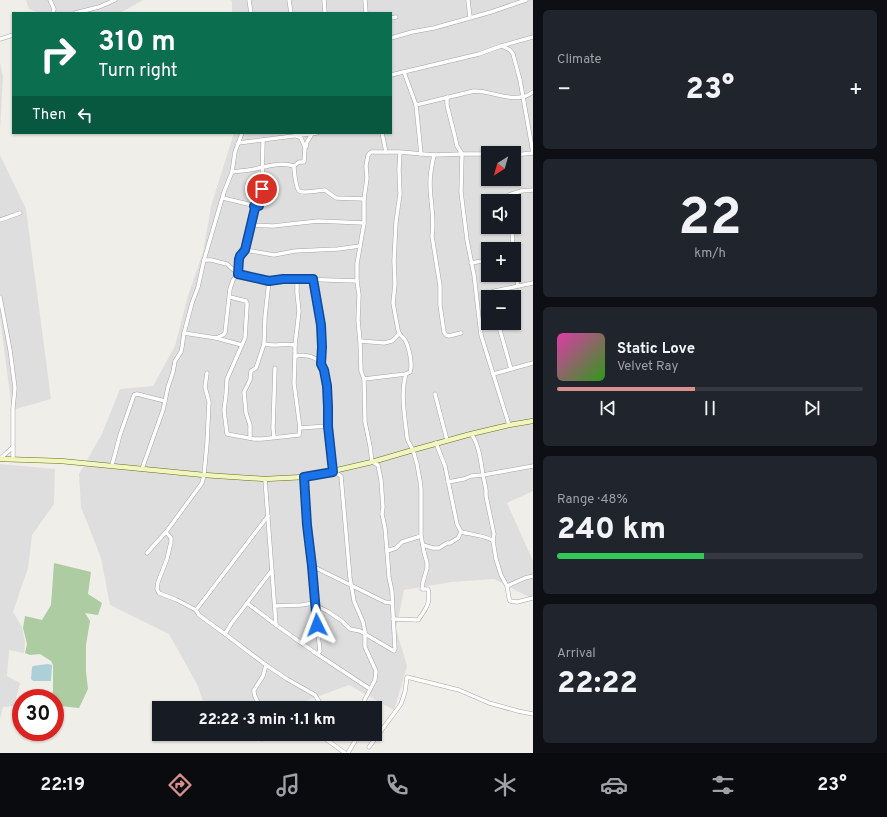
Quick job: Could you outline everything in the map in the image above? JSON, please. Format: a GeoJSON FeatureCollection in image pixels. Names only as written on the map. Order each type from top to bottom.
{"type":"FeatureCollection","features":[{"type":"Feature","properties":{"kind":"main road"},"geometry":{"type":"LineString","coordinates":[[0,459],[61,461],[204,475],[265,479],[304,477],[333,472],[372,462],[471,434],[533,421]]}},
{"type":"Feature","properties":{"kind":"street"},"geometry":{"type":"LineString","coordinates":[[50,0],[54,9],[53,12]]}},
{"type":"Feature","properties":{"kind":"street"},"geometry":{"type":"LineString","coordinates":[[79,12],[98,7],[115,0]]}},
{"type":"Feature","properties":{"kind":"street"},"geometry":{"type":"LineString","coordinates":[[249,0],[250,12]]}},
{"type":"Feature","properties":{"kind":"street"},"geometry":{"type":"LineString","coordinates":[[289,0],[291,12]]}},
{"type":"Feature","properties":{"kind":"street"},"geometry":{"type":"LineString","coordinates":[[324,0],[325,12]]}},
{"type":"Feature","properties":{"kind":"street"},"geometry":{"type":"LineString","coordinates":[[365,0],[366,12]]}},
{"type":"Feature","properties":{"kind":"street"},"geometry":{"type":"LineString","coordinates":[[468,0],[470,17]]}},
{"type":"Feature","properties":{"kind":"street"},"geometry":{"type":"LineString","coordinates":[[392,38],[412,32],[435,30],[470,17],[491,12],[526,0]]}},
{"type":"Feature","properties":{"kind":"street"},"geometry":{"type":"LineString","coordinates":[[392,18],[396,17]]}},
{"type":"Feature","properties":{"kind":"street"},"geometry":{"type":"LineString","coordinates":[[0,39],[12,35]]}},
{"type":"Feature","properties":{"kind":"street"},"geometry":{"type":"LineString","coordinates":[[392,75],[479,54],[533,37]]}},
{"type":"Feature","properties":{"kind":"street"},"geometry":{"type":"LineString","coordinates":[[501,46],[510,50],[514,54],[523,97],[533,153],[521,155]]}},
{"type":"Feature","properties":{"kind":"street"},"geometry":{"type":"LineString","coordinates":[[404,72],[416,105],[421,154]]}},
{"type":"Feature","properties":{"kind":"street"},"geometry":{"type":"LineString","coordinates":[[416,105],[474,91],[481,91],[505,98],[523,97],[533,92]]}},
{"type":"Feature","properties":{"kind":"street"},"geometry":{"type":"LineString","coordinates":[[447,97],[447,105],[457,146],[462,154],[461,192],[481,335],[509,426]]}},
{"type":"Feature","properties":{"kind":"street"},"geometry":{"type":"LineString","coordinates":[[142,469],[163,410],[175,361],[181,352],[184,333],[198,287],[204,260],[224,192],[232,172],[235,152],[242,134]]}},
{"type":"Feature","properties":{"kind":"street"},"geometry":{"type":"LineString","coordinates":[[238,143],[296,134],[312,134]]}},
{"type":"Feature","properties":{"kind":"street"},"geometry":{"type":"LineString","coordinates":[[296,134],[301,138],[305,148]]}},
{"type":"Feature","properties":{"kind":"street"},"geometry":{"type":"LineString","coordinates":[[232,172],[279,164],[294,166],[299,162],[304,162],[305,148],[312,134]]}},
{"type":"Feature","properties":{"kind":"street"},"geometry":{"type":"LineString","coordinates":[[382,134],[386,152]]}},
{"type":"Feature","properties":{"kind":"street"},"geometry":{"type":"LineString","coordinates":[[223,198],[259,206],[262,189],[263,140]]}},
{"type":"Feature","properties":{"kind":"street"},"geometry":{"type":"LineString","coordinates":[[275,606],[314,603],[316,606],[342,621],[350,629],[366,634],[394,651],[395,649],[392,592],[389,577],[388,551],[382,514],[383,507],[381,480],[378,465],[372,462],[365,422],[364,379],[361,370],[358,320],[359,296],[356,281],[364,223],[364,199],[367,178],[366,166],[368,155],[371,152],[400,152],[434,155],[481,154]]}},
{"type":"Feature","properties":{"kind":"street"},"geometry":{"type":"LineString","coordinates":[[364,379],[406,374],[412,370],[410,354],[405,341],[399,334],[393,310],[396,222],[400,194],[400,152]]}},
{"type":"Feature","properties":{"kind":"street"},"geometry":{"type":"LineString","coordinates":[[434,155],[430,179],[433,222],[432,236],[440,286],[440,305],[444,332],[449,336],[461,333]]}},
{"type":"Feature","properties":{"kind":"street"},"geometry":{"type":"LineString","coordinates":[[294,166],[298,190],[306,192],[325,190],[336,198],[364,199]]}},
{"type":"Feature","properties":{"kind":"street"},"geometry":{"type":"LineString","coordinates":[[512,194],[533,190]]}},
{"type":"Feature","properties":{"kind":"street"},"geometry":{"type":"LineString","coordinates":[[216,338],[225,333],[230,290],[233,280],[238,274],[240,256],[245,250],[255,208],[254,206]]}},
{"type":"Feature","properties":{"kind":"street"},"geometry":{"type":"LineString","coordinates":[[0,220],[20,213]]}},
{"type":"Feature","properties":{"kind":"street"},"geometry":{"type":"LineString","coordinates":[[251,225],[273,226],[318,222],[364,223]]}},
{"type":"Feature","properties":{"kind":"street"},"geometry":{"type":"LineString","coordinates":[[245,250],[274,255],[295,251],[338,249],[360,246]]}},
{"type":"Feature","properties":{"kind":"street"},"geometry":{"type":"LineString","coordinates":[[204,260],[212,260],[227,264],[238,274],[269,281],[298,278],[356,281]]}},
{"type":"Feature","properties":{"kind":"street"},"geometry":{"type":"LineString","coordinates":[[471,263],[481,261]]}},
{"type":"Feature","properties":{"kind":"street"},"geometry":{"type":"LineString","coordinates":[[230,297],[246,301],[247,303],[245,338],[227,379],[224,410],[227,434],[262,439],[299,435],[300,428],[294,383],[296,356],[295,345],[299,311],[297,294],[298,278]]}},
{"type":"Feature","properties":{"kind":"street"},"geometry":{"type":"LineString","coordinates":[[313,279],[321,325],[321,364]]}},
{"type":"Feature","properties":{"kind":"street"},"geometry":{"type":"LineString","coordinates":[[250,438],[250,425],[246,413],[244,392],[250,380],[252,371],[256,368],[264,344],[269,281]]}},
{"type":"Feature","properties":{"kind":"street"},"geometry":{"type":"LineString","coordinates":[[517,282],[518,286]]}},
{"type":"Feature","properties":{"kind":"street"},"geometry":{"type":"LineString","coordinates":[[500,290],[533,283]]}},
{"type":"Feature","properties":{"kind":"street"},"geometry":{"type":"LineString","coordinates":[[0,297],[10,350],[15,388],[13,408],[13,459]]}},
{"type":"Feature","properties":{"kind":"street"},"geometry":{"type":"LineString","coordinates":[[500,330],[511,369]]}},
{"type":"Feature","properties":{"kind":"street"},"geometry":{"type":"LineString","coordinates":[[184,333],[216,338],[242,345]]}},
{"type":"Feature","properties":{"kind":"street"},"geometry":{"type":"LineString","coordinates":[[360,341],[384,344],[392,341],[399,334]]}},
{"type":"Feature","properties":{"kind":"street"},"geometry":{"type":"LineString","coordinates":[[264,344],[270,346],[287,344],[295,345]]}},
{"type":"Feature","properties":{"kind":"street"},"geometry":{"type":"LineString","coordinates":[[296,356],[309,356],[317,359],[324,370],[327,386],[328,426],[333,472],[341,476],[354,601],[363,622],[366,634],[365,647],[376,671],[375,680],[365,701]]}},
{"type":"Feature","properties":{"kind":"street"},"geometry":{"type":"LineString","coordinates":[[493,374],[533,363]]}},
{"type":"Feature","properties":{"kind":"street"},"geometry":{"type":"LineString","coordinates":[[274,437],[275,368]]}},
{"type":"Feature","properties":{"kind":"street"},"geometry":{"type":"LineString","coordinates":[[147,553],[166,532],[202,483],[207,443],[209,402],[205,387],[207,373]]}},
{"type":"Feature","properties":{"kind":"street"},"geometry":{"type":"LineString","coordinates":[[393,619],[418,620],[427,608],[429,597],[428,589],[422,589],[428,568],[421,536],[421,489],[417,464],[407,437],[403,402],[404,381],[406,374]]}},
{"type":"Feature","properties":{"kind":"street"},"geometry":{"type":"LineString","coordinates":[[112,466],[120,434],[134,395],[138,394],[164,401]]}},
{"type":"Feature","properties":{"kind":"street"},"geometry":{"type":"LineString","coordinates":[[435,394],[447,440]]}},
{"type":"Feature","properties":{"kind":"street"},"geometry":{"type":"LineString","coordinates":[[300,428],[328,426]]}},
{"type":"Feature","properties":{"kind":"street"},"geometry":{"type":"LineString","coordinates":[[471,434],[475,438],[477,445],[494,534],[493,541],[496,559],[501,575],[507,586],[510,601],[517,602],[533,598]]}},
{"type":"Feature","properties":{"kind":"street"},"geometry":{"type":"LineString","coordinates":[[423,545],[439,548],[458,538],[460,532],[445,466],[436,444]]}},
{"type":"Feature","properties":{"kind":"street"},"geometry":{"type":"LineString","coordinates":[[0,459],[13,447]]}},
{"type":"Feature","properties":{"kind":"street"},"geometry":{"type":"LineString","coordinates":[[448,482],[471,476],[533,466]]}},
{"type":"Feature","properties":{"kind":"street"},"geometry":{"type":"LineString","coordinates":[[304,477],[307,525],[320,651],[317,654]]}},
{"type":"Feature","properties":{"kind":"street"},"geometry":{"type":"LineString","coordinates":[[265,479],[276,625]]}},
{"type":"Feature","properties":{"kind":"street"},"geometry":{"type":"LineString","coordinates":[[196,610],[268,516]]}},
{"type":"Feature","properties":{"kind":"street"},"geometry":{"type":"LineString","coordinates":[[166,532],[171,538],[172,542],[158,582],[158,591],[162,595],[177,600],[196,610],[199,615],[266,666],[314,695],[318,701]]}},
{"type":"Feature","properties":{"kind":"street"},"geometry":{"type":"LineString","coordinates":[[460,532],[490,538],[493,541]]}},
{"type":"Feature","properties":{"kind":"street"},"geometry":{"type":"LineString","coordinates":[[388,551],[396,548],[402,542],[421,536]]}},
{"type":"Feature","properties":{"kind":"street"},"geometry":{"type":"LineString","coordinates":[[312,566],[385,602],[392,603]]}},
{"type":"Feature","properties":{"kind":"street"},"geometry":{"type":"LineString","coordinates":[[225,634],[246,603],[272,570]]}},
{"type":"Feature","properties":{"kind":"street"},"geometry":{"type":"LineString","coordinates":[[507,586],[533,576]]}},
{"type":"Feature","properties":{"kind":"street"},"geometry":{"type":"LineString","coordinates":[[246,603],[317,654],[370,689]]}},
{"type":"Feature","properties":{"kind":"street"},"geometry":{"type":"LineString","coordinates":[[257,701],[254,690],[263,676],[266,666]]}},
{"type":"Feature","properties":{"kind":"street"},"geometry":{"type":"LineString","coordinates":[[369,747],[401,704],[405,692],[407,677],[459,690],[489,703],[533,714]]}},
{"type":"Feature","properties":{"kind":"street"},"geometry":{"type":"LineString","coordinates":[[329,741],[347,753],[355,741]]}},
{"type":"Feature","properties":{"kind":"shaded area"},"geometry":{"type":"Polygon","coordinates":[[[26,0],[143,0],[122,12],[37,12],[29,9],[26,0]]]}},
{"type":"Feature","properties":{"kind":"shaded area"},"geometry":{"type":"Polygon","coordinates":[[[231,0],[533,0],[533,491],[507,503],[533,561],[533,599],[494,579],[452,582],[404,590],[396,629],[407,666],[394,710],[382,703],[382,701],[378,701],[349,685],[306,701],[203,701],[198,686],[169,634],[110,605],[101,558],[81,507],[79,474],[102,434],[120,389],[153,386],[175,346],[188,296],[203,252],[211,206],[234,134],[392,134],[392,12],[232,12],[231,0]]]}},
{"type":"Feature","properties":{"kind":"shaded area"},"geometry":{"type":"Polygon","coordinates":[[[0,63],[3,76],[0,131],[0,63]]]}},
{"type":"Feature","properties":{"kind":"shaded area"},"geometry":{"type":"Polygon","coordinates":[[[0,155],[26,209],[51,399],[12,410],[0,317],[0,155]]]}},
{"type":"Feature","properties":{"kind":"shaded area"},"geometry":{"type":"Polygon","coordinates":[[[0,464],[55,469],[54,504],[32,535],[28,568],[13,612],[22,627],[25,643],[24,653],[9,650],[7,676],[20,683],[18,689],[12,689],[12,706],[3,707],[0,719],[0,464]]]}},
{"type":"Feature","properties":{"kind":"green space"},"geometry":{"type":"Polygon","coordinates":[[[54,563],[91,572],[88,594],[102,603],[98,615],[85,613],[90,621],[86,645],[86,672],[88,689],[79,708],[64,706],[64,689],[53,689],[53,665],[51,661],[40,654],[30,655],[25,653],[27,644],[23,628],[25,616],[42,620],[51,605],[54,563]]]}},
{"type":"Feature","properties":{"kind":"water"},"geometry":{"type":"Polygon","coordinates":[[[48,664],[52,665],[51,681],[33,681],[31,679],[33,666],[48,664]]]}},
{"type":"Feature","properties":{"kind":"route"},"geometry":{"type":"LineString","coordinates":[[262,189],[259,206],[254,206],[255,208],[245,250],[239,259],[238,274],[269,281],[298,278],[313,279],[321,325],[321,364],[324,370],[327,386],[328,426],[333,472],[304,477],[307,525],[317,625]]}}]}
